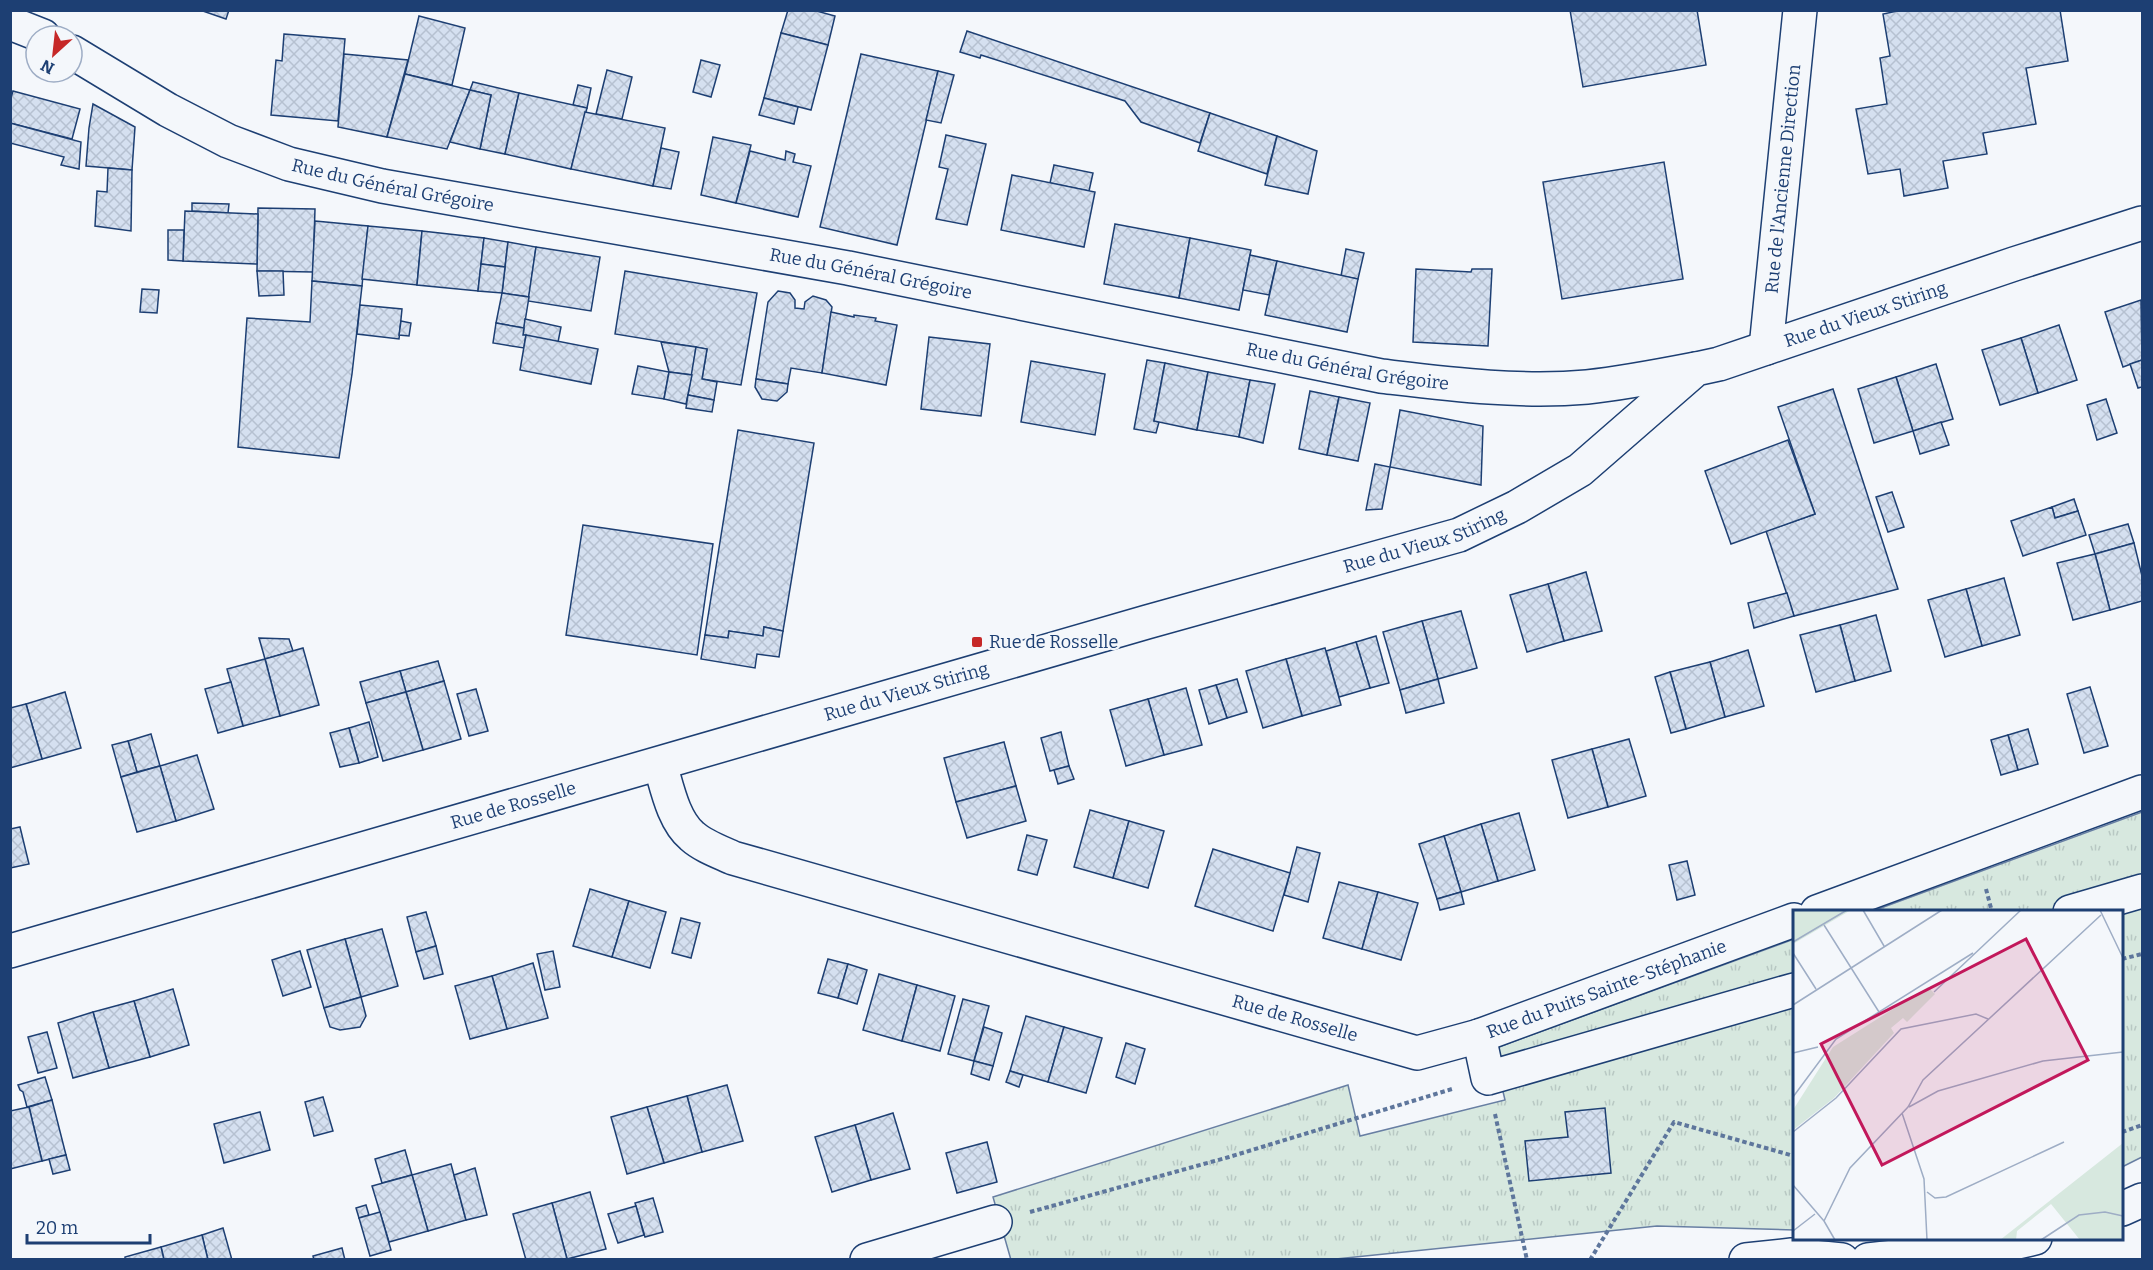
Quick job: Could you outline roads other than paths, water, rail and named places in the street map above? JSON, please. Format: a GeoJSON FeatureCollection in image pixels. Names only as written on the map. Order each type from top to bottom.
{"type":"FeatureCollection","features":[{"type":"Feature","properties":{"kind":"street","name":"Rue de l'Ancienne Direction"},"geometry":{"type":"LineString","coordinates":[[1766,348],[1800,10]]}},
{"type":"Feature","properties":{"kind":"street","name":"Rue du Général Grégoire"},"geometry":{"type":"LineString","coordinates":[[84,59],[168,110],[228,141],[289,164],[382,186],[848,268],[1381,376],[1468,387],[1537,389],[1606,385],[1696,369]]}},
{"type":"Feature","properties":{"kind":"street","name":"Rue du Vieux Stiring"},"geometry":{"type":"LineString","coordinates":[[660,764],[1147,622],[1459,535],[1517,507],[1580,470],[1696,369],[1719,364],[2142,223]]}},
{"type":"Feature","properties":{"kind":"street","name":"Rue de Rosselle"},"geometry":{"type":"LineString","coordinates":[[10,951],[660,764],[677,817],[691,836],[733,858],[1417,1053]]}},
{"type":"Feature","properties":{"kind":"street"},"geometry":{"type":"LineString","coordinates":[[1823,910],[2142,792]]}},
{"type":"Feature","properties":{"kind":"street"},"geometry":{"type":"LineString","coordinates":[[2077,910],[2142,891]]}},
{"type":"Feature","properties":{"kind":"street","name":"Rue du Puits Sainte-Stéphanie"},"geometry":{"type":"LineString","coordinates":[[1417,1053],[1479,1036],[1793,920]]}},
{"type":"Feature","properties":{"kind":"street"},"geometry":{"type":"LineString","coordinates":[[1479,1036],[1488,1078],[1793,990]]}},
{"type":"Feature","properties":{"kind":"street"},"geometry":{"type":"LineString","coordinates":[[2123,1208],[2142,1200]]}},
{"type":"Feature","properties":{"kind":"street"},"geometry":{"type":"LineString","coordinates":[[867,1260],[995,1222]]}},
{"type":"Feature","properties":{"kind":"street"},"geometry":{"type":"LineString","coordinates":[[1868,1260],[2030,1240]]}},
{"type":"Feature","properties":{"kind":"street"},"geometry":{"type":"LineString","coordinates":[[1746,1260],[1792,1255],[1842,1260]]}},
{"type":"Feature","properties":{"kind":"place","name":"Rue de Rosselle"},"geometry":{"type":"Point","coordinates":[977,642]}}]}
